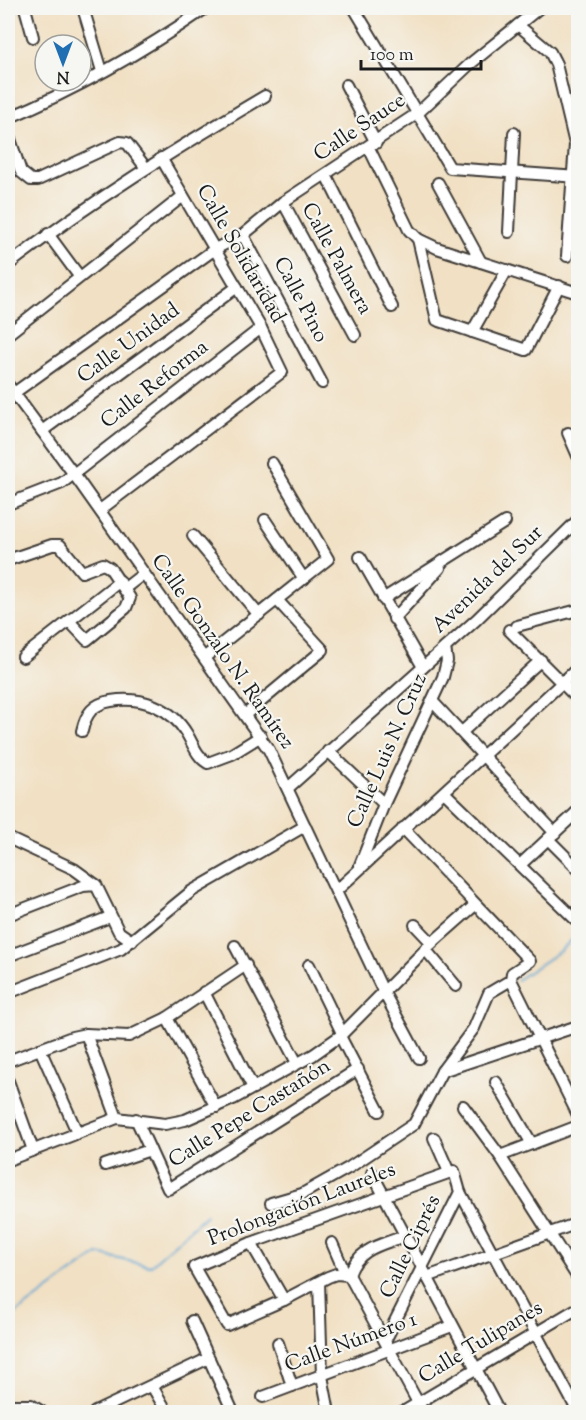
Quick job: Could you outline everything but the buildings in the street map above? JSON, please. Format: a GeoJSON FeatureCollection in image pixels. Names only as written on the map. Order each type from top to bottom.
{"type":"FeatureCollection","features":[{"type":"Feature","properties":{"kind":"street"},"geometry":{"type":"LineString","coordinates":[[25,8],[33,38]]}},
{"type":"Feature","properties":{"kind":"street"},"geometry":{"type":"LineString","coordinates":[[83,8],[102,71]]}},
{"type":"Feature","properties":{"kind":"street"},"geometry":{"type":"LineString","coordinates":[[8,118],[42,104],[102,71],[175,29],[206,8]]}},
{"type":"Feature","properties":{"kind":"street"},"geometry":{"type":"LineString","coordinates":[[354,8],[450,168],[575,177]]}},
{"type":"Feature","properties":{"kind":"street","name":"Calle Sauce"},"geometry":{"type":"LineString","coordinates":[[11,389],[215,249],[243,235],[282,202],[373,145],[418,113],[538,8]]}},
{"type":"Feature","properties":{"kind":"street"},"geometry":{"type":"LineString","coordinates":[[518,25],[549,52],[556,64],[577,142],[567,256]]}},
{"type":"Feature","properties":{"kind":"street"},"geometry":{"type":"LineString","coordinates":[[346,85],[404,220],[418,239],[436,320],[526,350],[559,286]]}},
{"type":"Feature","properties":{"kind":"street"},"geometry":{"type":"LineString","coordinates":[[8,265],[48,234],[161,158],[265,96]]}},
{"type":"Feature","properties":{"kind":"street"},"geometry":{"type":"LineString","coordinates":[[8,133],[21,172],[31,180],[38,180],[120,142],[127,143],[146,168]]}},
{"type":"Feature","properties":{"kind":"street"},"geometry":{"type":"LineString","coordinates":[[509,232],[513,133]]}},
{"type":"Feature","properties":{"kind":"street","name":"Calle Solidaridad"},"geometry":{"type":"LineString","coordinates":[[100,510],[282,372],[261,328],[161,158]]}},
{"type":"Feature","properties":{"kind":"street"},"geometry":{"type":"LineString","coordinates":[[326,175],[392,307]]}},
{"type":"Feature","properties":{"kind":"street"},"geometry":{"type":"LineString","coordinates":[[438,183],[481,262]]}},
{"type":"Feature","properties":{"kind":"street"},"geometry":{"type":"LineString","coordinates":[[8,334],[183,196]]}},
{"type":"Feature","properties":{"kind":"street","name":"Calle Palmera"},"geometry":{"type":"LineString","coordinates":[[282,202],[355,335]]}},
{"type":"Feature","properties":{"kind":"street"},"geometry":{"type":"LineString","coordinates":[[48,234],[79,276]]}},
{"type":"Feature","properties":{"kind":"street","name":"Calle Pino"},"geometry":{"type":"LineString","coordinates":[[243,235],[322,383]]}},
{"type":"Feature","properties":{"kind":"street"},"geometry":{"type":"LineString","coordinates":[[418,239],[437,248],[579,293]]}},
{"type":"Feature","properties":{"kind":"street"},"geometry":{"type":"LineString","coordinates":[[472,332],[507,270]]}},
{"type":"Feature","properties":{"kind":"street","name":"Calle Unidad"},"geometry":{"type":"LineString","coordinates":[[42,431],[212,308],[237,287]]}},
{"type":"Feature","properties":{"kind":"street","name":"Calle Reforma"},"geometry":{"type":"LineString","coordinates":[[8,504],[50,489],[74,473],[261,328]]}},
{"type":"Feature","properties":{"kind":"street","name":"Calle Gonzalo N. Ramírez"},"geometry":{"type":"LineString","coordinates":[[11,389],[74,473],[143,574],[261,736],[288,788],[383,991],[419,1058]]}},
{"type":"Feature","properties":{"kind":"street"},"geometry":{"type":"LineString","coordinates":[[568,433],[579,456]]}},
{"type":"Feature","properties":{"kind":"street"},"geometry":{"type":"LineString","coordinates":[[205,657],[328,559],[272,463]]}},
{"type":"Feature","properties":{"kind":"street"},"geometry":{"type":"LineString","coordinates":[[265,520],[304,579]]}},
{"type":"Feature","properties":{"kind":"street","name":"Avenida del Sur"},"geometry":{"type":"LineString","coordinates":[[288,788],[445,648],[579,520]]}},
{"type":"Feature","properties":{"kind":"street"},"geometry":{"type":"LineString","coordinates":[[383,599],[505,522]]}},
{"type":"Feature","properties":{"kind":"street"},"geometry":{"type":"LineString","coordinates":[[193,536],[259,615]]}},
{"type":"Feature","properties":{"kind":"street"},"geometry":{"type":"LineString","coordinates":[[8,560],[52,545],[60,545],[82,572],[103,564],[111,568],[130,597],[129,604],[87,640],[69,621]]}},
{"type":"Feature","properties":{"kind":"street","name":"Avenida del Sur"},"geometry":{"type":"LineString","coordinates":[[360,557],[423,667]]}},
{"type":"Feature","properties":{"kind":"street"},"geometry":{"type":"LineString","coordinates":[[394,619],[450,558]]}},
{"type":"Feature","properties":{"kind":"street"},"geometry":{"type":"LineString","coordinates":[[23,657],[69,621],[123,584],[143,574]]}},
{"type":"Feature","properties":{"kind":"street"},"geometry":{"type":"LineString","coordinates":[[246,714],[323,650],[277,600]]}},
{"type":"Feature","properties":{"kind":"street"},"geometry":{"type":"LineString","coordinates":[[579,610],[513,628],[579,699]]}},
{"type":"Feature","properties":{"kind":"street","name":"Calle Luis N. Cruz"},"geometry":{"type":"LineString","coordinates":[[359,868],[384,804],[446,669],[445,648]]}},
{"type":"Feature","properties":{"kind":"street"},"geometry":{"type":"LineString","coordinates":[[462,732],[541,660]]}},
{"type":"Feature","properties":{"kind":"street"},"geometry":{"type":"LineString","coordinates":[[336,891],[579,668]]}},
{"type":"Feature","properties":{"kind":"street"},"geometry":{"type":"LineString","coordinates":[[82,731],[85,716],[98,703],[124,698],[156,704],[182,726],[201,759],[208,763],[245,747],[261,736]]}},
{"type":"Feature","properties":{"kind":"street"},"geometry":{"type":"LineString","coordinates":[[432,701],[484,757],[579,870]]}},
{"type":"Feature","properties":{"kind":"street"},"geometry":{"type":"LineString","coordinates":[[328,751],[384,804]]}},
{"type":"Feature","properties":{"kind":"street"},"geometry":{"type":"LineString","coordinates":[[445,793],[579,922]]}},
{"type":"Feature","properties":{"kind":"street"},"geometry":{"type":"LineString","coordinates":[[521,864],[579,812]]}},
{"type":"Feature","properties":{"kind":"street"},"geometry":{"type":"LineString","coordinates":[[8,993],[121,948],[192,891],[305,826]]}},
{"type":"Feature","properties":{"kind":"street"},"geometry":{"type":"LineString","coordinates":[[403,828],[530,961],[513,973],[512,980],[579,1115]]}},
{"type":"Feature","properties":{"kind":"street"},"geometry":{"type":"LineString","coordinates":[[8,838],[86,875],[96,885],[119,932],[132,941]]}},
{"type":"Feature","properties":{"kind":"street"},"geometry":{"type":"LineString","coordinates":[[8,915],[84,886],[96,885]]}},
{"type":"Feature","properties":{"kind":"street"},"geometry":{"type":"LineString","coordinates":[[8,1160],[117,1118],[165,1124],[185,1120],[216,1107],[297,1064],[341,1035],[428,946],[475,905]]}},
{"type":"Feature","properties":{"kind":"street"},"geometry":{"type":"LineString","coordinates":[[8,956],[110,917]]}},
{"type":"Feature","properties":{"kind":"street"},"geometry":{"type":"LineString","coordinates":[[415,925],[456,986]]}},
{"type":"Feature","properties":{"kind":"street"},"geometry":{"type":"LineString","coordinates":[[235,946],[297,1064]]}},
{"type":"Feature","properties":{"kind":"street"},"geometry":{"type":"LineString","coordinates":[[8,1061],[40,1048],[86,1034],[129,1036],[167,1018],[246,964]]}},
{"type":"Feature","properties":{"kind":"street"},"geometry":{"type":"LineString","coordinates":[[309,965],[379,1111]]}},
{"type":"Feature","properties":{"kind":"street"},"geometry":{"type":"LineString","coordinates":[[271,1203],[302,1194],[350,1167],[414,1124],[442,1071],[474,1028],[489,993],[512,980]]}},
{"type":"Feature","properties":{"kind":"street"},"geometry":{"type":"LineString","coordinates":[[204,992],[253,1088]]}},
{"type":"Feature","properties":{"kind":"street"},"geometry":{"type":"LineString","coordinates":[[167,1018],[216,1107]]}},
{"type":"Feature","properties":{"kind":"street"},"geometry":{"type":"LineString","coordinates":[[442,1071],[579,1026]]}},
{"type":"Feature","properties":{"kind":"street"},"geometry":{"type":"LineString","coordinates":[[86,1034],[117,1118]]}},
{"type":"Feature","properties":{"kind":"street"},"geometry":{"type":"LineString","coordinates":[[40,1048],[77,1132]]}},
{"type":"Feature","properties":{"kind":"street","name":"Calle Pepe Castañón"},"geometry":{"type":"LineString","coordinates":[[136,1119],[168,1190],[358,1070]]}},
{"type":"Feature","properties":{"kind":"street"},"geometry":{"type":"LineString","coordinates":[[8,1081],[33,1150]]}},
{"type":"Feature","properties":{"kind":"street"},"geometry":{"type":"LineString","coordinates":[[496,1082],[532,1144]]}},
{"type":"Feature","properties":{"kind":"street"},"geometry":{"type":"LineString","coordinates":[[464,1106],[500,1156],[579,1278]]}},
{"type":"Feature","properties":{"kind":"street"},"geometry":{"type":"LineString","coordinates":[[500,1156],[579,1126]]}},
{"type":"Feature","properties":{"kind":"street","name":"Calle Ciprés"},"geometry":{"type":"LineString","coordinates":[[386,1339],[425,1274],[460,1192],[452,1171],[434,1138]]}},
{"type":"Feature","properties":{"kind":"street"},"geometry":{"type":"LineString","coordinates":[[105,1165],[150,1150]]}},
{"type":"Feature","properties":{"kind":"street","name":"Prolongación Laureles"},"geometry":{"type":"LineString","coordinates":[[284,1300],[228,1325],[194,1267],[251,1243],[452,1171]]}},
{"type":"Feature","properties":{"kind":"street"},"geometry":{"type":"LineString","coordinates":[[372,1173],[474,1370],[499,1413]]}},
{"type":"Feature","properties":{"kind":"street"},"geometry":{"type":"LineString","coordinates":[[460,1192],[578,1412]]}},
{"type":"Feature","properties":{"kind":"street"},"geometry":{"type":"LineString","coordinates":[[425,1274],[492,1254],[579,1222]]}},
{"type":"Feature","properties":{"kind":"street"},"geometry":{"type":"LineString","coordinates":[[347,1274],[362,1252],[405,1236]]}},
{"type":"Feature","properties":{"kind":"street"},"geometry":{"type":"LineString","coordinates":[[251,1243],[284,1300],[336,1274],[347,1274]]}},
{"type":"Feature","properties":{"kind":"street"},"geometry":{"type":"LineString","coordinates":[[332,1243],[347,1274],[386,1339],[420,1408]]}},
{"type":"Feature","properties":{"kind":"street"},"geometry":{"type":"LineString","coordinates":[[319,1282],[322,1376],[329,1413]]}},
{"type":"Feature","properties":{"kind":"street","name":"Calle Tulipanes"},"geometry":{"type":"LineString","coordinates":[[403,1413],[420,1408],[474,1370],[579,1308]]}},
{"type":"Feature","properties":{"kind":"street"},"geometry":{"type":"LineString","coordinates":[[192,1321],[233,1413]]}},
{"type":"Feature","properties":{"kind":"street","name":"Calle Número 1"},"geometry":{"type":"LineString","coordinates":[[263,1396],[452,1326]]}},
{"type":"Feature","properties":{"kind":"street"},"geometry":{"type":"LineString","coordinates":[[278,1343],[292,1386]]}},
{"type":"Feature","properties":{"kind":"street"},"geometry":{"type":"LineString","coordinates":[[95,1413],[209,1358]]}},
{"type":"Feature","properties":{"kind":"street"},"geometry":{"type":"LineString","coordinates":[[152,1386],[167,1413]]}},
{"type":"Feature","properties":{"kind":"street"},"geometry":{"type":"LineString","coordinates":[[8,1405],[31,1405],[42,1413]]}},
{"type":"Feature","properties":{"kind":"waterway"},"geometry":{"type":"LineString","coordinates":[[517,980],[560,951],[577,935]]}},
{"type":"Feature","properties":{"kind":"waterway"},"geometry":{"type":"LineString","coordinates":[[8,1319],[98,1254],[150,1266],[206,1215]]}}]}
